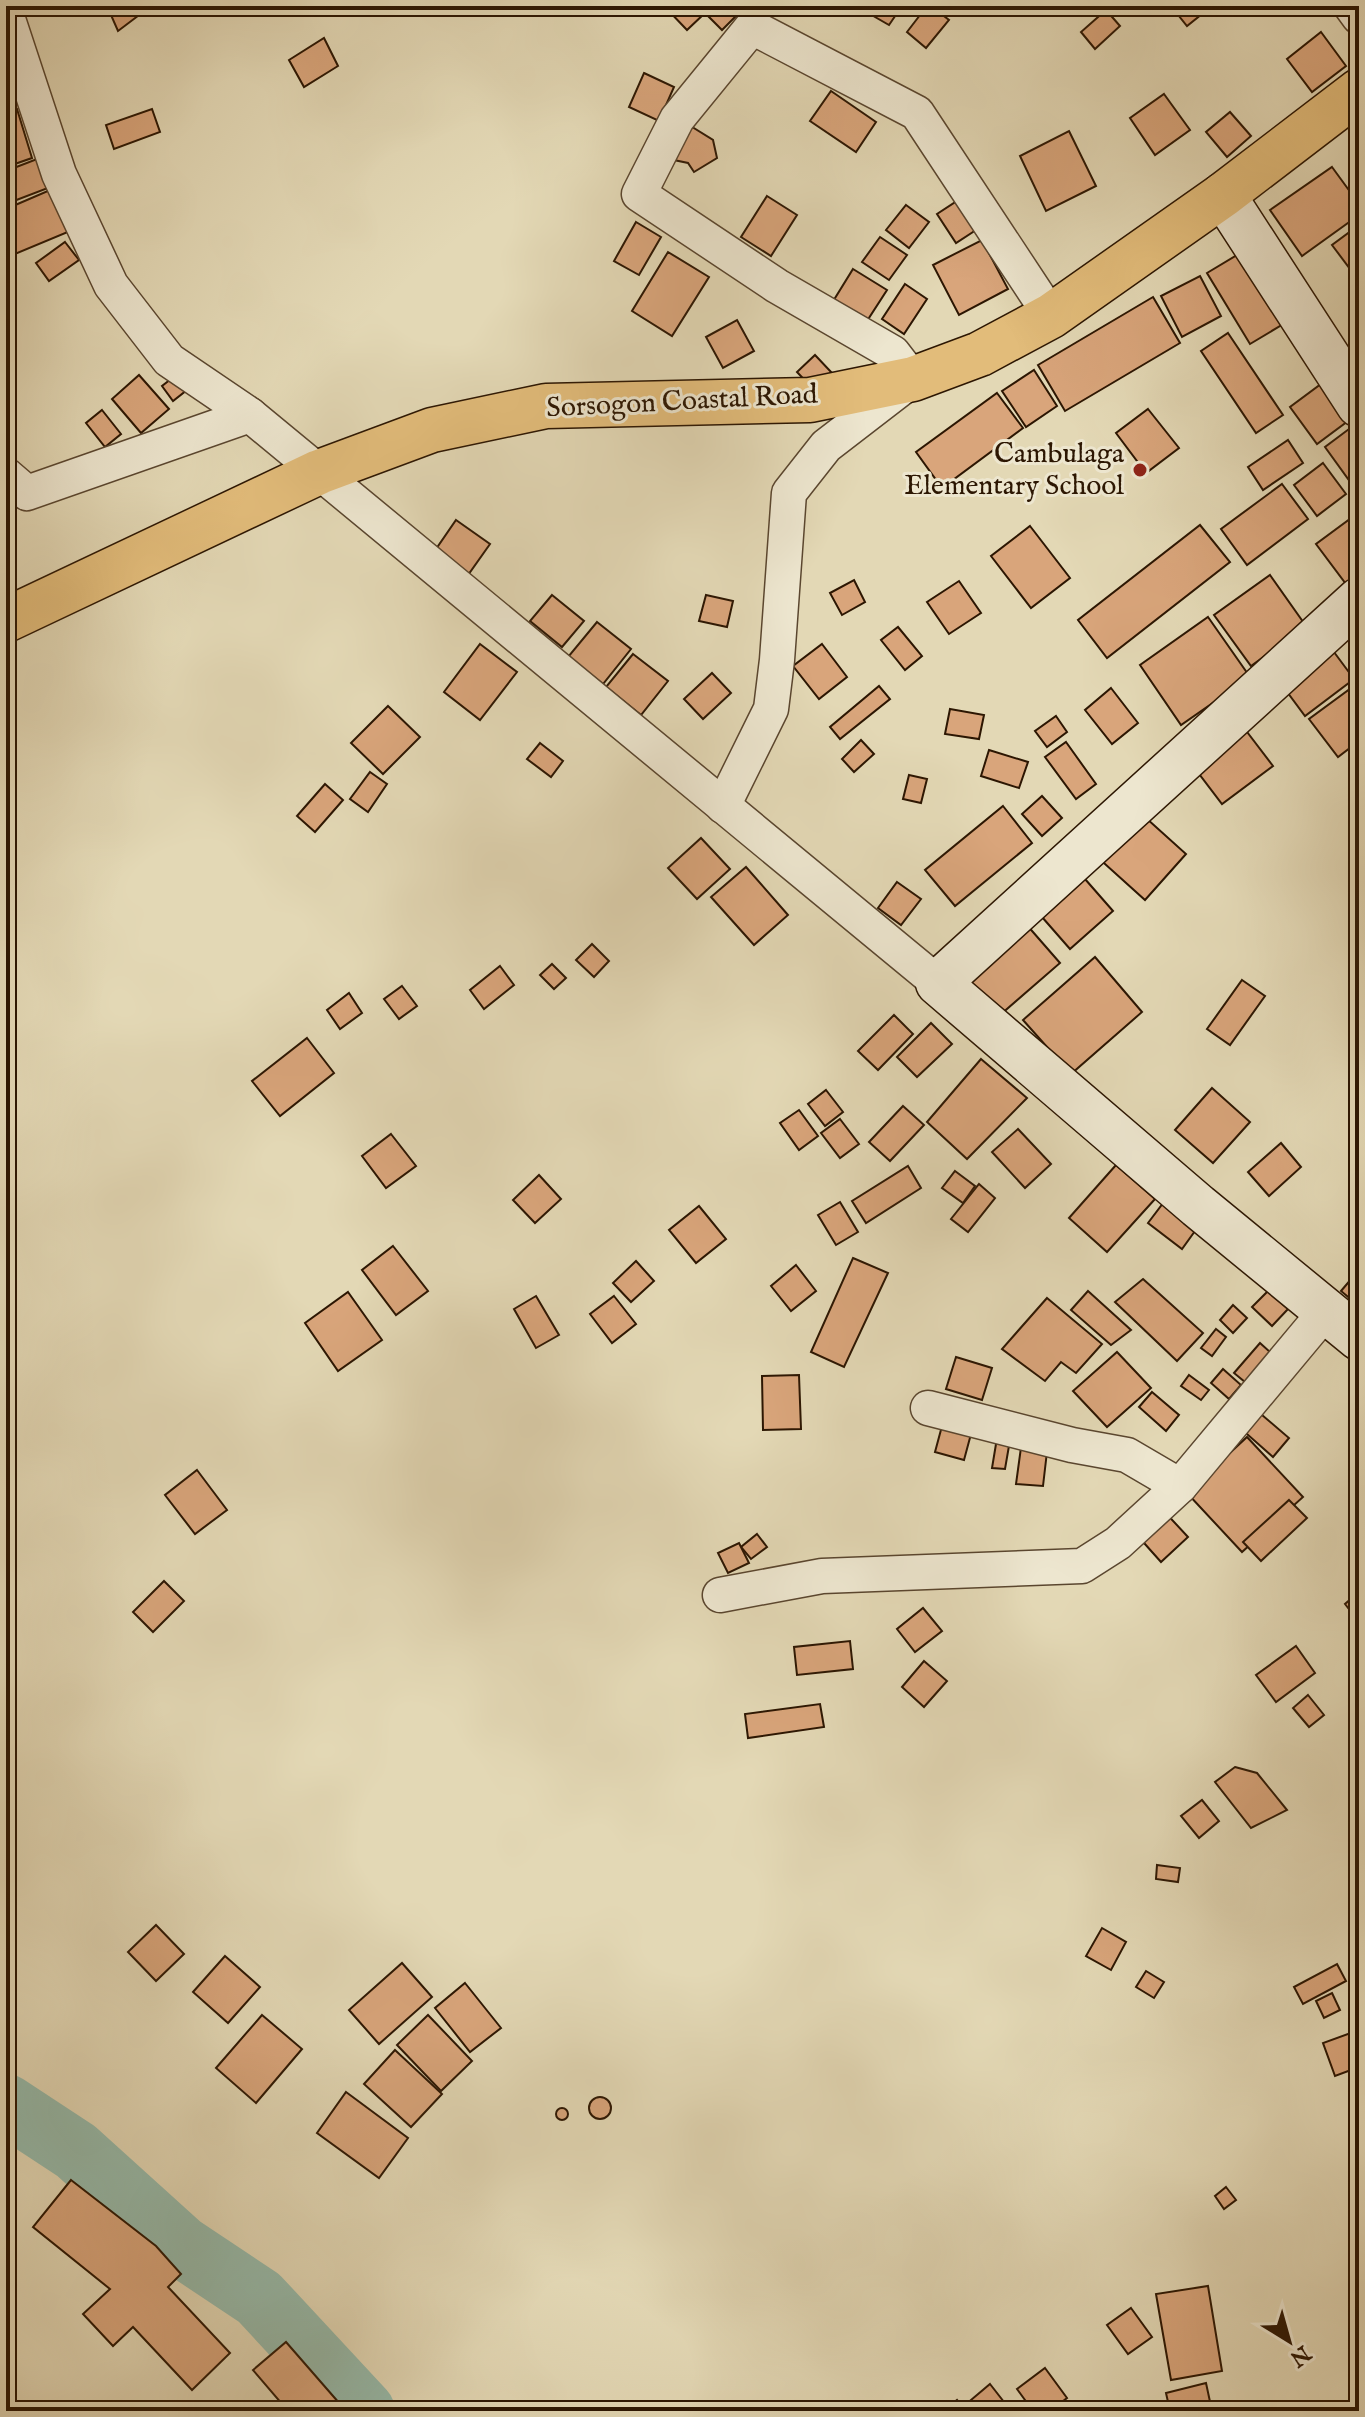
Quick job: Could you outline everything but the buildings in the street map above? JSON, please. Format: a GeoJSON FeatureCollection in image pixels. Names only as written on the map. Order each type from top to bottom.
{"type":"FeatureCollection","features":[{"type":"Feature","properties":{"kind":"highway","name":"Sorsogon Coastal Road"},"geometry":{"type":"LineString","coordinates":[[6,620],[319,472],[432,430],[546,406],[810,400],[913,379],[980,354],[1051,316],[1223,195],[1359,91]]}},
{"type":"Feature","properties":{"kind":"street"},"geometry":{"type":"LineString","coordinates":[[1351,6],[1359,17]]}},
{"type":"Feature","properties":{"kind":"street"},"geometry":{"type":"LineString","coordinates":[[6,13],[59,174],[111,285],[169,360],[250,415],[938,983],[1342,1325],[1180,1486],[1118,1543],[1082,1566],[822,1576],[720,1595]]}},
{"type":"Feature","properties":{"kind":"street"},"geometry":{"type":"LineString","coordinates":[[723,806],[771,709],[789,493],[826,446],[913,379],[893,353],[777,286],[639,194],[677,119],[752,27],[917,113],[1051,316]]}},
{"type":"Feature","properties":{"kind":"street"},"geometry":{"type":"LineString","coordinates":[[1223,195],[1359,405]]}},
{"type":"Feature","properties":{"kind":"street"},"geometry":{"type":"LineString","coordinates":[[6,475],[27,493],[250,415]]}},
{"type":"Feature","properties":{"kind":"street"},"geometry":{"type":"LineString","coordinates":[[938,983],[1359,600]]}},
{"type":"Feature","properties":{"kind":"street"},"geometry":{"type":"LineString","coordinates":[[928,1408],[1072,1445],[1127,1455],[1180,1486]]}},
{"type":"Feature","properties":{"kind":"waterway"},"geometry":{"type":"LineString","coordinates":[[6,2105],[76,2151],[181,2246],[259,2298],[364,2411]]}},
{"type":"Feature","properties":{"kind":"place","name":"Cambulaga Elementary School"},"geometry":{"type":"Point","coordinates":[1140,470]}}]}
